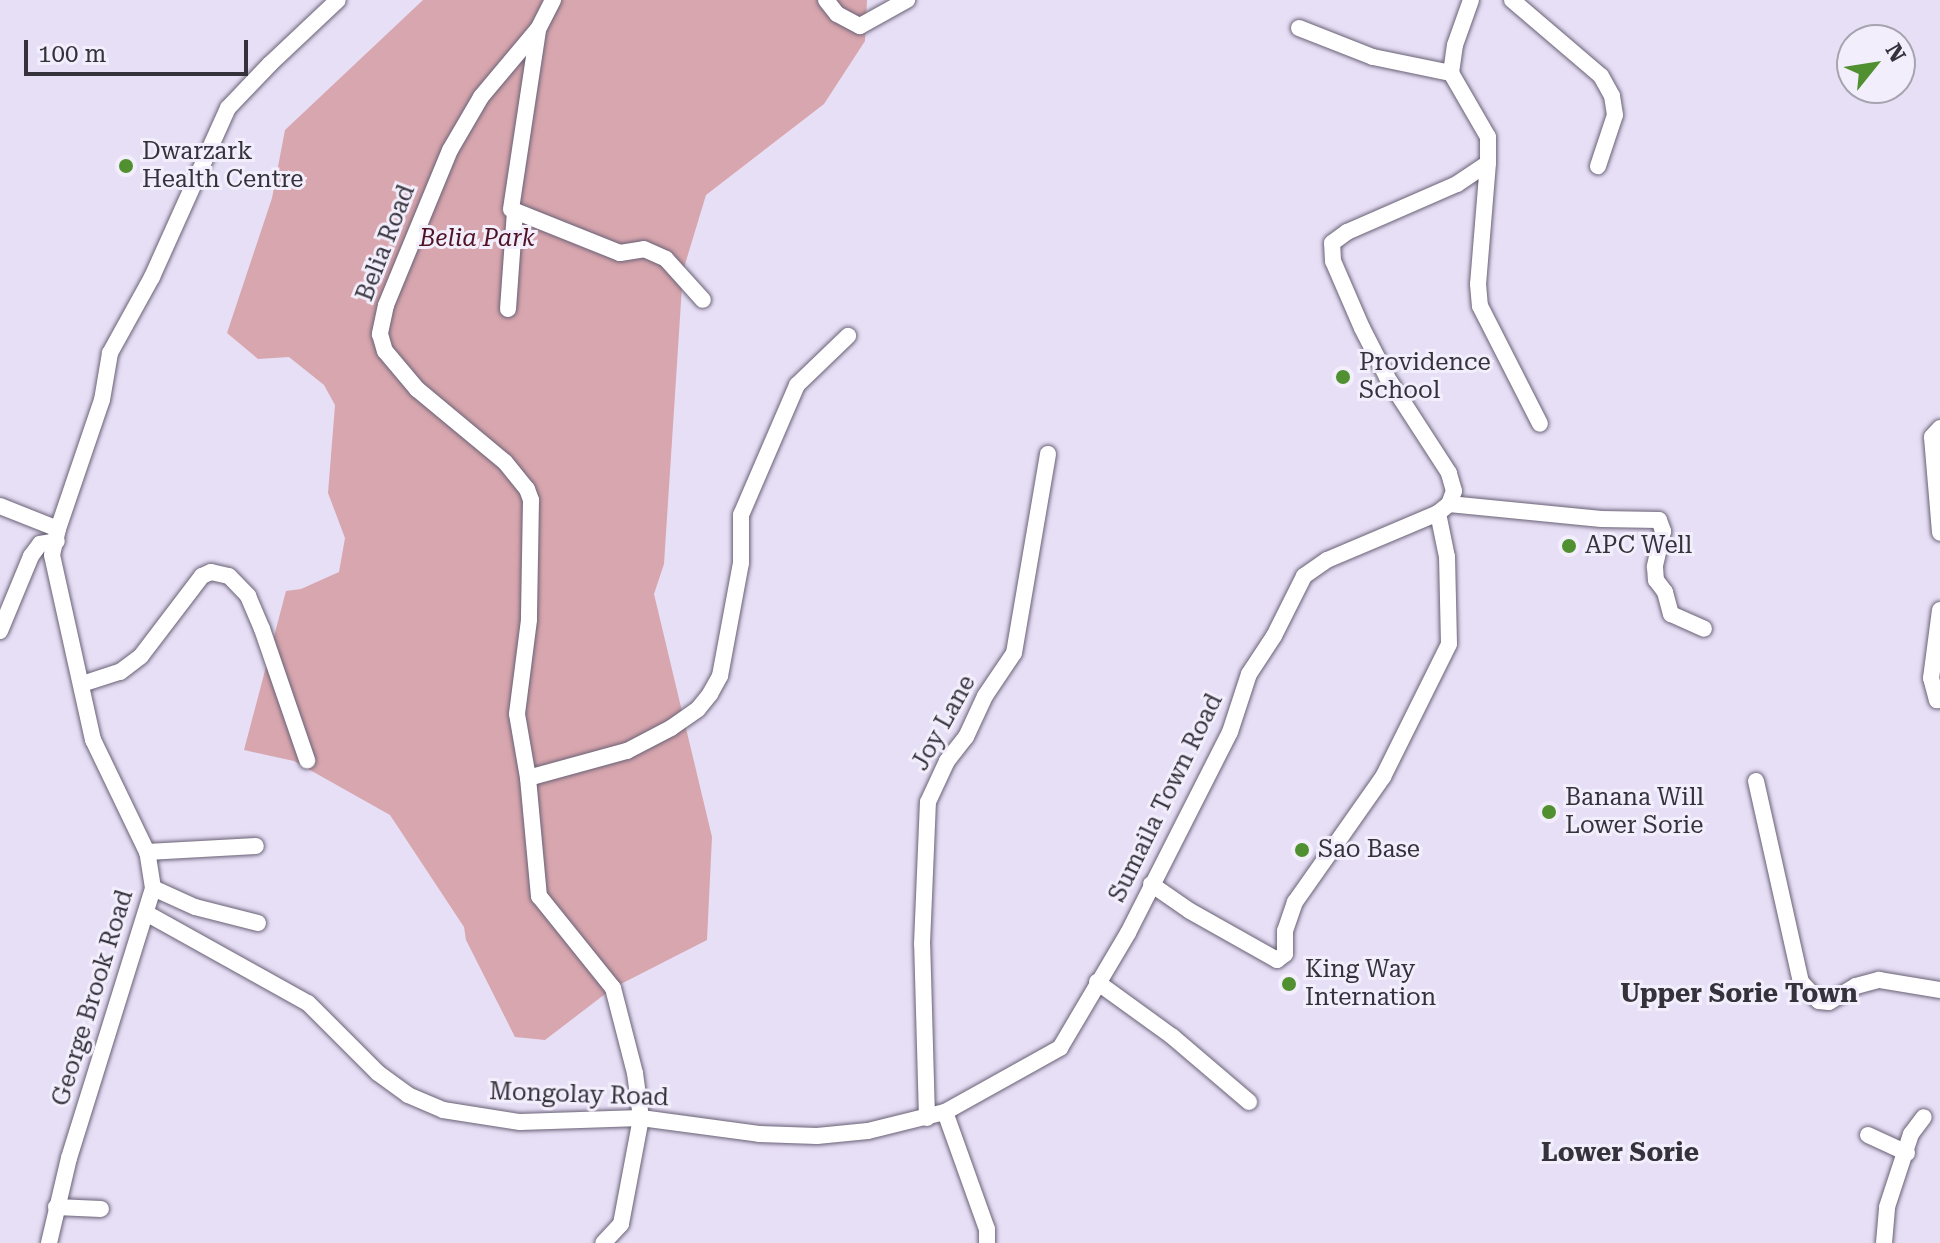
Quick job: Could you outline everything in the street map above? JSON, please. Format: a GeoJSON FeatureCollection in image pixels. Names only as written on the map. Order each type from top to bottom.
{"type":"FeatureCollection","features":[{"type":"Feature","properties":{"kind":"street","name":"George Brook Road"},"geometry":{"type":"LineString","coordinates":[[49,1243],[56,1207],[109,1020],[153,888],[147,852],[93,740],[52,555],[102,400],[110,353],[152,277],[228,108],[338,0]]}},
{"type":"Feature","properties":{"kind":"street","name":"Belia Road"},"geometry":{"type":"LineString","coordinates":[[528,778],[517,714],[529,620],[533,513],[527,489],[505,462],[417,389],[385,351],[380,334],[386,305],[450,150],[481,97],[538,29],[553,0]]}},
{"type":"Feature","properties":{"kind":"street"},"geometry":{"type":"LineString","coordinates":[[826,0],[837,14],[860,26],[907,0]]}},
{"type":"Feature","properties":{"kind":"street"},"geometry":{"type":"LineString","coordinates":[[1471,0],[1455,45],[1451,73],[1488,137],[1478,284],[1480,306],[1540,424]]}},
{"type":"Feature","properties":{"kind":"street"},"geometry":{"type":"LineString","coordinates":[[1512,0],[1601,76],[1612,96],[1615,115],[1598,166]]}},
{"type":"Feature","properties":{"kind":"street"},"geometry":{"type":"LineString","coordinates":[[1299,28],[1373,57],[1451,73]]}},
{"type":"Feature","properties":{"kind":"street"},"geometry":{"type":"LineString","coordinates":[[538,29],[511,209],[620,253],[644,249],[666,259],[703,300]]}},
{"type":"Feature","properties":{"kind":"street"},"geometry":{"type":"LineString","coordinates":[[1151,884],[1190,911],[1277,960],[1285,954],[1285,931],[1295,902],[1383,777],[1449,644],[1443,509],[1454,491],[1453,481],[1387,377],[1362,328],[1333,261],[1332,243],[1347,232],[1457,184],[1488,163]]}},
{"type":"Feature","properties":{"kind":"street"},"geometry":{"type":"LineString","coordinates":[[508,309],[515,211]]}},
{"type":"Feature","properties":{"kind":"street"},"geometry":{"type":"LineString","coordinates":[[603,1243],[621,1224],[641,1118],[635,1073],[613,988],[539,896],[528,778],[627,751],[671,728],[710,694],[720,676],[741,563],[741,515],[777,423],[797,385],[848,336]]}},
{"type":"Feature","properties":{"kind":"street"},"geometry":{"type":"LineString","coordinates":[[1940,428],[1932,437],[1940,533]]}},
{"type":"Feature","properties":{"kind":"street","name":"Joy Lane"},"geometry":{"type":"LineString","coordinates":[[927,1118],[922,944],[928,802],[947,761],[966,737],[985,696],[1014,653],[1048,454]]}},
{"type":"Feature","properties":{"kind":"street"},"geometry":{"type":"LineString","coordinates":[[0,506],[58,535]]}},
{"type":"Feature","properties":{"kind":"street"},"geometry":{"type":"LineString","coordinates":[[1443,509],[1659,520],[1663,531],[1655,567],[1656,580],[1665,592],[1671,614],[1704,629]]}},
{"type":"Feature","properties":{"kind":"street","name":"Sumaila Town Road"},"geometry":{"type":"LineString","coordinates":[[927,1118],[945,1112],[1060,1048],[1128,933],[1230,732],[1249,674],[1274,636],[1304,576],[1327,560],[1443,509]]}},
{"type":"Feature","properties":{"kind":"street"},"geometry":{"type":"LineString","coordinates":[[0,631],[31,556],[40,544],[58,535]]}},
{"type":"Feature","properties":{"kind":"street"},"geometry":{"type":"LineString","coordinates":[[82,684],[120,672],[141,656],[202,576],[211,572],[229,576],[248,596],[262,629],[307,760]]}},
{"type":"Feature","properties":{"kind":"street"},"geometry":{"type":"LineString","coordinates":[[1938,700],[1931,678],[1940,610]]}},
{"type":"Feature","properties":{"kind":"street"},"geometry":{"type":"LineString","coordinates":[[1756,781],[1801,982],[1819,1001],[1829,1002],[1856,986],[1879,980],[1940,990]]}},
{"type":"Feature","properties":{"kind":"street"},"geometry":{"type":"LineString","coordinates":[[147,852],[256,846]]}},
{"type":"Feature","properties":{"kind":"street"},"geometry":{"type":"LineString","coordinates":[[153,888],[195,907],[258,923]]}},
{"type":"Feature","properties":{"kind":"street","name":"Mongolay Road"},"geometry":{"type":"LineString","coordinates":[[146,913],[308,1003],[378,1073],[421,1101],[443,1110],[520,1122],[641,1118],[759,1134],[817,1136],[868,1131],[927,1118]]}},
{"type":"Feature","properties":{"kind":"street"},"geometry":{"type":"LineString","coordinates":[[1097,982],[1173,1037],[1249,1102]]}},
{"type":"Feature","properties":{"kind":"street"},"geometry":{"type":"LineString","coordinates":[[945,1112],[987,1229],[987,1243]]}},
{"type":"Feature","properties":{"kind":"street"},"geometry":{"type":"LineString","coordinates":[[1884,1243],[1887,1207],[1911,1134],[1924,1117]]}},
{"type":"Feature","properties":{"kind":"street"},"geometry":{"type":"LineString","coordinates":[[1868,1135],[1907,1153]]}},
{"type":"Feature","properties":{"kind":"street"},"geometry":{"type":"LineString","coordinates":[[56,1207],[101,1209]]}},
{"type":"Feature","properties":{"kind":"green space","name":"Belia Park"},"geometry":{"type":"Polygon","coordinates":[[[423,0],[867,0],[865,41],[824,104],[706,195],[683,271],[664,564],[654,594],[712,837],[707,940],[613,988],[545,1040],[515,1037],[466,940],[464,927],[390,815],[294,761],[244,750],[286,591],[301,589],[339,572],[345,538],[328,493],[335,405],[324,385],[289,357],[258,359],[227,333],[272,198],[285,130],[423,0]]]}},
{"type":"Feature","properties":{"kind":"place","name":"Dwarzark Health Centre"},"geometry":{"type":"Point","coordinates":[126,166]}},
{"type":"Feature","properties":{"kind":"place","name":"Providence School"},"geometry":{"type":"Point","coordinates":[1343,377]}},
{"type":"Feature","properties":{"kind":"place","name":"APC Well"},"geometry":{"type":"Point","coordinates":[1569,546]}},
{"type":"Feature","properties":{"kind":"place","name":"Banana Will Lower Sorie"},"geometry":{"type":"Point","coordinates":[1549,812]}},
{"type":"Feature","properties":{"kind":"place","name":"Sao Base"},"geometry":{"type":"Point","coordinates":[1302,850]}},
{"type":"Feature","properties":{"kind":"place","name":"King Way Internation"},"geometry":{"type":"Point","coordinates":[1289,984]}},
{"type":"Feature","properties":{"kind":"district","name":"Upper Sorie Town"},"geometry":{"type":"Point","coordinates":[1739,994]}},
{"type":"Feature","properties":{"kind":"district","name":"Lower Sorie"},"geometry":{"type":"Point","coordinates":[1620,1153]}}]}
